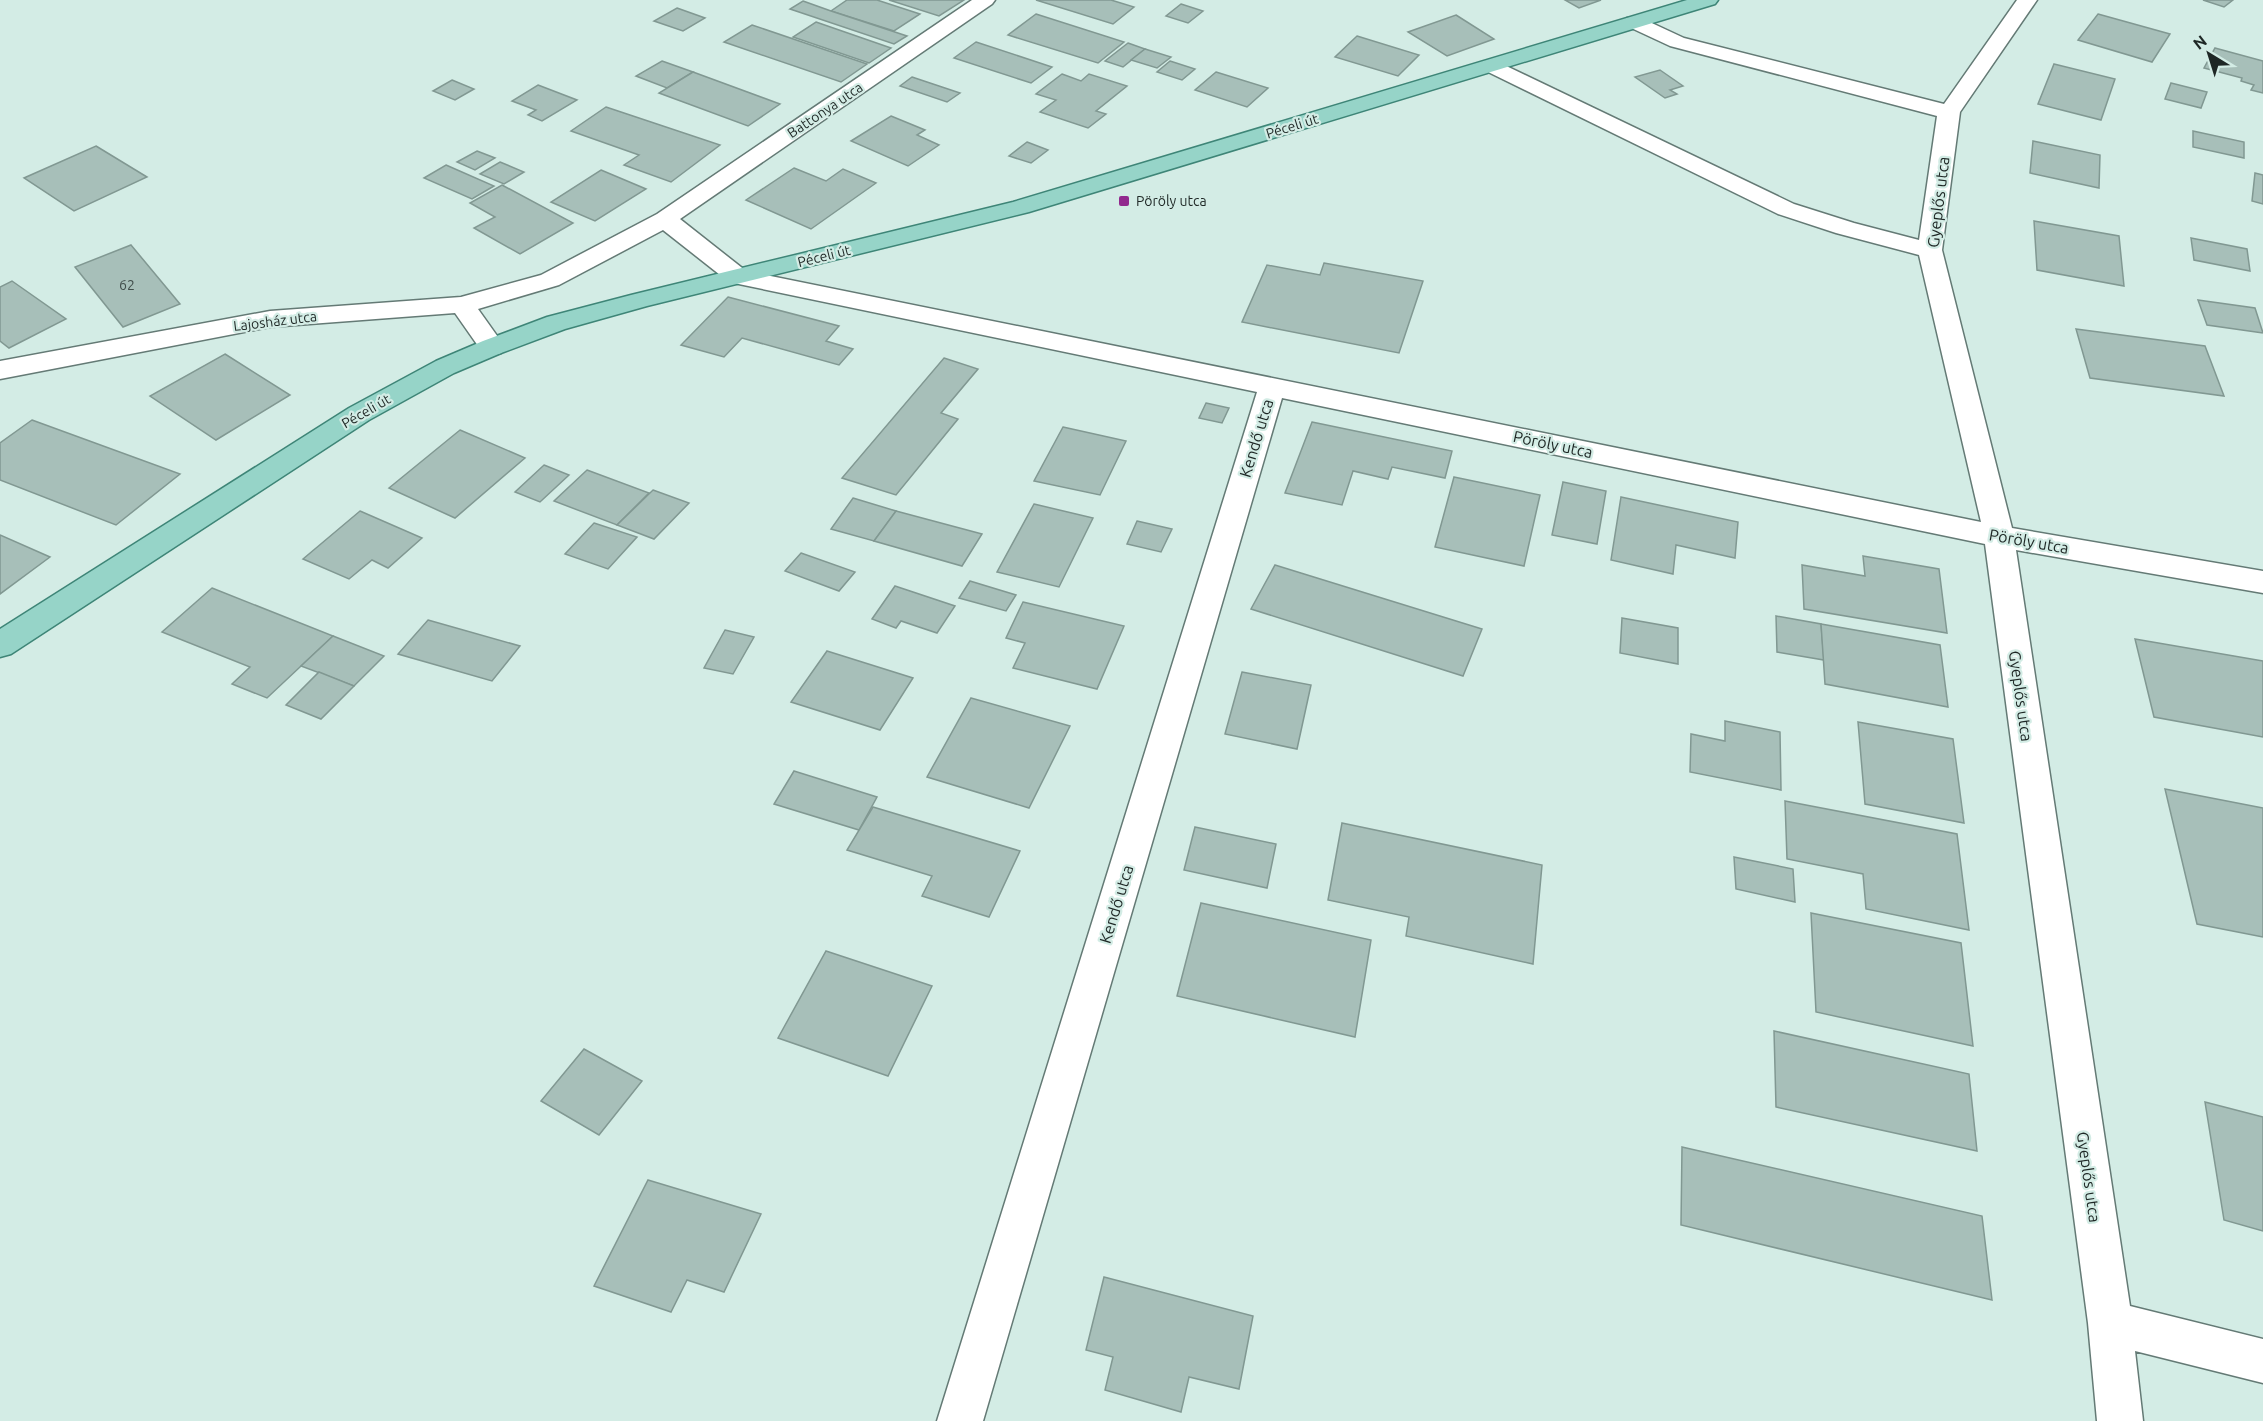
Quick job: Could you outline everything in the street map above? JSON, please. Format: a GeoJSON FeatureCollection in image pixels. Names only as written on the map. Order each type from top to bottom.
{"type":"FeatureCollection","features":[{"type":"Feature","properties":{"kind":"main road","name":"Péceli út"},"geometry":{"type":"LineString","coordinates":[[0,645],[359,414],[445,367],[492,347],[556,323],[1021,207],[1708,0]]}},
{"type":"Feature","properties":{"kind":"street","name":"Battonya utca"},"geometry":{"type":"LineString","coordinates":[[550,280],[665,219],[985,0]]}},
{"type":"Feature","properties":{"kind":"street","name":"Gyeplős utca"},"geometry":{"type":"LineString","coordinates":[[2027,0],[1949,112],[1930,250],[1999,536],[2110,1323],[2120,1421]]}},
{"type":"Feature","properties":{"kind":"street"},"geometry":{"type":"LineString","coordinates":[[1634,22],[1677,42],[1949,112]]}},
{"type":"Feature","properties":{"kind":"street"},"geometry":{"type":"LineString","coordinates":[[1491,66],[1786,209],[1845,228],[1930,250]]}},
{"type":"Feature","properties":{"kind":"street"},"geometry":{"type":"LineString","coordinates":[[665,219],[738,277]]}},
{"type":"Feature","properties":{"kind":"street","name":"Pöröly utca"},"geometry":{"type":"LineString","coordinates":[[738,277],[1999,536],[2263,582]]}},
{"type":"Feature","properties":{"kind":"street","name":"Lajosház utca"},"geometry":{"type":"LineString","coordinates":[[0,370],[270,319],[462,305],[550,280]]}},
{"type":"Feature","properties":{"kind":"street"},"geometry":{"type":"LineString","coordinates":[[462,305],[492,347]]}},
{"type":"Feature","properties":{"kind":"street","name":"Kendő utca"},"geometry":{"type":"LineString","coordinates":[[960,1421],[1272,387]]}},
{"type":"Feature","properties":{"kind":"street"},"geometry":{"type":"LineString","coordinates":[[2110,1323],[2263,1361]]}},
{"type":"Feature","properties":{"kind":"building"},"geometry":{"type":"Polygon","coordinates":[[[847,0],[877,0],[920,14],[894,31],[831,11],[847,0]]]}},
{"type":"Feature","properties":{"kind":"building"},"geometry":{"type":"Polygon","coordinates":[[[889,0],[964,0],[939,16],[889,0]]]}},
{"type":"Feature","properties":{"kind":"building"},"geometry":{"type":"Polygon","coordinates":[[[1036,0],[1111,0],[1134,7],[1113,24],[1036,0]]]}},
{"type":"Feature","properties":{"kind":"building"},"geometry":{"type":"Polygon","coordinates":[[[1565,0],[1601,0],[1579,8],[1565,0]]]}},
{"type":"Feature","properties":{"kind":"building"},"geometry":{"type":"Polygon","coordinates":[[[2203,0],[2233,0],[2224,7],[2203,0]]]}},
{"type":"Feature","properties":{"kind":"building"},"geometry":{"type":"Polygon","coordinates":[[[803,1],[907,36],[894,44],[790,9],[803,1]]]}},
{"type":"Feature","properties":{"kind":"building"},"geometry":{"type":"Polygon","coordinates":[[[1181,4],[1203,11],[1188,23],[1166,16],[1181,4]]]}},
{"type":"Feature","properties":{"kind":"building"},"geometry":{"type":"Polygon","coordinates":[[[677,8],[705,18],[683,31],[654,21],[677,8]]]}},
{"type":"Feature","properties":{"kind":"building"},"geometry":{"type":"Polygon","coordinates":[[[1036,14],[1124,42],[1098,63],[1008,35],[1036,14]]]}},
{"type":"Feature","properties":{"kind":"building"},"geometry":{"type":"Polygon","coordinates":[[[2098,14],[2170,34],[2152,62],[2078,40],[2098,14]]]}},
{"type":"Feature","properties":{"kind":"building"},"geometry":{"type":"Polygon","coordinates":[[[1456,15],[1494,39],[1447,56],[1408,32],[1456,15]]]}},
{"type":"Feature","properties":{"kind":"building"},"geometry":{"type":"Polygon","coordinates":[[[816,22],[891,48],[869,63],[793,37],[816,22]]]}},
{"type":"Feature","properties":{"kind":"building"},"geometry":{"type":"Polygon","coordinates":[[[752,25],[867,64],[841,82],[724,42],[752,25]]]}},
{"type":"Feature","properties":{"kind":"building"},"geometry":{"type":"Polygon","coordinates":[[[1357,36],[1419,55],[1398,76],[1335,57],[1357,36]]]}},
{"type":"Feature","properties":{"kind":"building"},"geometry":{"type":"Polygon","coordinates":[[[976,42],[1052,67],[1031,83],[954,58],[976,42]]]}},
{"type":"Feature","properties":{"kind":"building"},"geometry":{"type":"Polygon","coordinates":[[[1128,43],[1145,49],[1123,67],[1105,61],[1128,43]]]}},
{"type":"Feature","properties":{"kind":"building"},"geometry":{"type":"Polygon","coordinates":[[[2215,48],[2263,61],[2263,93],[2251,90],[2254,85],[2241,81],[2242,78],[2204,68],[2215,48]]]}},
{"type":"Feature","properties":{"kind":"building"},"geometry":{"type":"Polygon","coordinates":[[[1145,49],[1171,57],[1157,68],[1131,60],[1145,49]]]}},
{"type":"Feature","properties":{"kind":"building"},"geometry":{"type":"Polygon","coordinates":[[[662,61],[693,72],[667,88],[636,76],[662,61]]]}},
{"type":"Feature","properties":{"kind":"building"},"geometry":{"type":"Polygon","coordinates":[[[1170,61],[1195,69],[1182,80],[1157,72],[1170,61]]]}},
{"type":"Feature","properties":{"kind":"building"},"geometry":{"type":"Polygon","coordinates":[[[2054,64],[2115,79],[2101,120],[2038,104],[2054,64]]]}},
{"type":"Feature","properties":{"kind":"building"},"geometry":{"type":"Polygon","coordinates":[[[1660,70],[1683,86],[1670,90],[1677,94],[1665,98],[1635,77],[1660,70]]]}},
{"type":"Feature","properties":{"kind":"building"},"geometry":{"type":"Polygon","coordinates":[[[693,72],[780,104],[748,126],[659,93],[693,72]]]}},
{"type":"Feature","properties":{"kind":"building"},"geometry":{"type":"Polygon","coordinates":[[[1216,72],[1268,88],[1247,107],[1195,90],[1216,72]]]}},
{"type":"Feature","properties":{"kind":"building"},"geometry":{"type":"Polygon","coordinates":[[[1062,74],[1081,81],[1089,74],[1127,86],[1096,111],[1106,114],[1088,128],[1040,112],[1056,100],[1036,94],[1062,74]]]}},
{"type":"Feature","properties":{"kind":"building"},"geometry":{"type":"Polygon","coordinates":[[[912,77],[960,93],[947,102],[900,86],[912,77]]]}},
{"type":"Feature","properties":{"kind":"building"},"geometry":{"type":"Polygon","coordinates":[[[452,80],[474,89],[455,100],[433,91],[452,80]]]}},
{"type":"Feature","properties":{"kind":"building"},"geometry":{"type":"Polygon","coordinates":[[[2171,83],[2207,92],[2201,108],[2165,99],[2171,83]]]}},
{"type":"Feature","properties":{"kind":"building"},"geometry":{"type":"Polygon","coordinates":[[[538,85],[577,100],[542,121],[528,115],[536,110],[512,101],[538,85]]]}},
{"type":"Feature","properties":{"kind":"building"},"geometry":{"type":"Polygon","coordinates":[[[606,107],[720,145],[671,182],[624,165],[639,155],[571,131],[606,107]]]}},
{"type":"Feature","properties":{"kind":"building"},"geometry":{"type":"Polygon","coordinates":[[[891,116],[925,130],[917,135],[939,145],[908,166],[851,141],[891,116]]]}},
{"type":"Feature","properties":{"kind":"building"},"geometry":{"type":"Polygon","coordinates":[[[2193,131],[2244,142],[2244,158],[2193,147],[2193,131]]]}},
{"type":"Feature","properties":{"kind":"building"},"geometry":{"type":"Polygon","coordinates":[[[2033,141],[2100,155],[2099,188],[2030,173],[2033,141]]]}},
{"type":"Feature","properties":{"kind":"building"},"geometry":{"type":"Polygon","coordinates":[[[1027,142],[1048,150],[1031,163],[1009,156],[1027,142]]]}},
{"type":"Feature","properties":{"kind":"building"},"geometry":{"type":"Polygon","coordinates":[[[96,146],[147,177],[74,211],[24,178],[96,146]]]}},
{"type":"Feature","properties":{"kind":"building"},"geometry":{"type":"Polygon","coordinates":[[[477,151],[495,158],[475,170],[457,162],[477,151]]]}},
{"type":"Feature","properties":{"kind":"building"},"geometry":{"type":"Polygon","coordinates":[[[500,162],[524,172],[504,184],[480,174],[500,162]]]}},
{"type":"Feature","properties":{"kind":"building"},"geometry":{"type":"Polygon","coordinates":[[[446,165],[494,186],[472,199],[424,178],[446,165]]]}},
{"type":"Feature","properties":{"kind":"building"},"geometry":{"type":"Polygon","coordinates":[[[794,168],[826,181],[843,169],[876,183],[811,229],[746,200],[794,168]]]}},
{"type":"Feature","properties":{"kind":"building"},"geometry":{"type":"Polygon","coordinates":[[[601,170],[646,189],[595,221],[551,202],[601,170]]]}},
{"type":"Feature","properties":{"kind":"building"},"geometry":{"type":"Polygon","coordinates":[[[2255,173],[2263,175],[2263,204],[2252,201],[2255,173]]]}},
{"type":"Feature","properties":{"kind":"building"},"geometry":{"type":"Polygon","coordinates":[[[502,185],[573,223],[520,254],[474,228],[495,217],[470,203],[502,185]]]}},
{"type":"Feature","properties":{"kind":"building"},"geometry":{"type":"Polygon","coordinates":[[[2034,221],[2119,236],[2124,286],[2037,270],[2034,221]]]}},
{"type":"Feature","properties":{"kind":"building"},"geometry":{"type":"Polygon","coordinates":[[[2191,238],[2247,249],[2250,271],[2194,260],[2191,238]]]}},
{"type":"Feature","properties":{"kind":"building"},"geometry":{"type":"Polygon","coordinates":[[[131,245],[180,304],[123,327],[75,267],[131,245]]]}},
{"type":"Feature","properties":{"kind":"building"},"geometry":{"type":"Polygon","coordinates":[[[1324,263],[1423,281],[1399,353],[1242,322],[1267,265],[1320,275],[1324,263]]]}},
{"type":"Feature","properties":{"kind":"building"},"geometry":{"type":"Polygon","coordinates":[[[12,281],[66,319],[9,348],[0,341],[0,287],[12,281]]]}},
{"type":"Feature","properties":{"kind":"building"},"geometry":{"type":"Polygon","coordinates":[[[728,297],[839,326],[826,341],[853,349],[839,365],[742,338],[724,357],[681,345],[728,297]]]}},
{"type":"Feature","properties":{"kind":"building"},"geometry":{"type":"Polygon","coordinates":[[[2198,300],[2255,308],[2263,333],[2207,325],[2198,300]]]}},
{"type":"Feature","properties":{"kind":"building"},"geometry":{"type":"Polygon","coordinates":[[[2076,329],[2205,346],[2224,396],[2090,378],[2076,329]]]}},
{"type":"Feature","properties":{"kind":"building"},"geometry":{"type":"Polygon","coordinates":[[[225,354],[290,395],[216,440],[150,396],[225,354]]]}},
{"type":"Feature","properties":{"kind":"building"},"geometry":{"type":"Polygon","coordinates":[[[944,358],[978,369],[941,413],[958,419],[896,495],[842,478],[944,358]]]}},
{"type":"Feature","properties":{"kind":"building"},"geometry":{"type":"Polygon","coordinates":[[[1206,403],[1229,408],[1222,423],[1199,418],[1206,403]]]}},
{"type":"Feature","properties":{"kind":"building"},"geometry":{"type":"Polygon","coordinates":[[[32,420],[180,474],[116,525],[0,480],[0,443],[32,420]]]}},
{"type":"Feature","properties":{"kind":"building"},"geometry":{"type":"Polygon","coordinates":[[[1312,422],[1452,451],[1445,478],[1392,467],[1388,479],[1353,471],[1342,505],[1285,493],[1312,422]]]}},
{"type":"Feature","properties":{"kind":"building"},"geometry":{"type":"Polygon","coordinates":[[[1063,427],[1126,441],[1100,495],[1034,481],[1063,427]]]}},
{"type":"Feature","properties":{"kind":"building"},"geometry":{"type":"Polygon","coordinates":[[[460,430],[525,458],[455,518],[389,488],[460,430]]]}},
{"type":"Feature","properties":{"kind":"building"},"geometry":{"type":"Polygon","coordinates":[[[544,465],[569,475],[540,502],[515,492],[544,465]]]}},
{"type":"Feature","properties":{"kind":"building"},"geometry":{"type":"Polygon","coordinates":[[[587,470],[649,493],[617,525],[554,501],[587,470]]]}},
{"type":"Feature","properties":{"kind":"building"},"geometry":{"type":"Polygon","coordinates":[[[1454,477],[1540,495],[1524,566],[1435,547],[1454,477]]]}},
{"type":"Feature","properties":{"kind":"building"},"geometry":{"type":"Polygon","coordinates":[[[1563,482],[1606,491],[1597,544],[1552,535],[1563,482]]]}},
{"type":"Feature","properties":{"kind":"building"},"geometry":{"type":"Polygon","coordinates":[[[653,490],[689,503],[654,539],[617,525],[653,490]]]}},
{"type":"Feature","properties":{"kind":"building"},"geometry":{"type":"Polygon","coordinates":[[[1621,497],[1738,522],[1735,558],[1676,545],[1673,574],[1611,560],[1621,497]]]}},
{"type":"Feature","properties":{"kind":"building"},"geometry":{"type":"Polygon","coordinates":[[[853,498],[896,511],[874,541],[831,529],[853,498]]]}},
{"type":"Feature","properties":{"kind":"building"},"geometry":{"type":"Polygon","coordinates":[[[1034,504],[1093,518],[1059,587],[997,572],[1034,504]]]}},
{"type":"Feature","properties":{"kind":"building"},"geometry":{"type":"Polygon","coordinates":[[[360,511],[422,538],[388,568],[372,560],[349,579],[303,559],[360,511]]]}},
{"type":"Feature","properties":{"kind":"building"},"geometry":{"type":"Polygon","coordinates":[[[896,511],[982,534],[962,566],[874,541],[896,511]]]}},
{"type":"Feature","properties":{"kind":"building"},"geometry":{"type":"Polygon","coordinates":[[[1137,521],[1172,529],[1161,552],[1127,544],[1137,521]]]}},
{"type":"Feature","properties":{"kind":"building"},"geometry":{"type":"Polygon","coordinates":[[[594,523],[637,537],[608,569],[565,554],[594,523]]]}},
{"type":"Feature","properties":{"kind":"building"},"geometry":{"type":"Polygon","coordinates":[[[0,535],[50,557],[0,594],[0,535]]]}},
{"type":"Feature","properties":{"kind":"building"},"geometry":{"type":"Polygon","coordinates":[[[801,553],[855,572],[839,591],[785,571],[801,553]]]}},
{"type":"Feature","properties":{"kind":"building"},"geometry":{"type":"Polygon","coordinates":[[[1863,556],[1939,569],[1947,633],[1804,609],[1802,565],[1865,576],[1863,556]]]}},
{"type":"Feature","properties":{"kind":"building"},"geometry":{"type":"Polygon","coordinates":[[[1275,565],[1482,629],[1463,676],[1251,609],[1275,565]]]}},
{"type":"Feature","properties":{"kind":"building"},"geometry":{"type":"Polygon","coordinates":[[[970,581],[1016,595],[1006,611],[959,598],[970,581]]]}},
{"type":"Feature","properties":{"kind":"building"},"geometry":{"type":"Polygon","coordinates":[[[895,586],[955,606],[937,633],[901,621],[896,628],[872,619],[895,586]]]}},
{"type":"Feature","properties":{"kind":"building"},"geometry":{"type":"Polygon","coordinates":[[[212,588],[333,636],[267,698],[232,684],[250,667],[162,632],[212,588]]]}},
{"type":"Feature","properties":{"kind":"building"},"geometry":{"type":"Polygon","coordinates":[[[1023,602],[1124,626],[1097,689],[1013,668],[1025,643],[1006,638],[1023,602]]]}},
{"type":"Feature","properties":{"kind":"building"},"geometry":{"type":"Polygon","coordinates":[[[1776,616],[1821,624],[1824,660],[1777,652],[1776,616]]]}},
{"type":"Feature","properties":{"kind":"building"},"geometry":{"type":"Polygon","coordinates":[[[1622,618],[1678,628],[1678,664],[1620,653],[1622,618]]]}},
{"type":"Feature","properties":{"kind":"building"},"geometry":{"type":"Polygon","coordinates":[[[428,620],[520,646],[492,681],[398,654],[428,620]]]}},
{"type":"Feature","properties":{"kind":"building"},"geometry":{"type":"Polygon","coordinates":[[[1821,624],[1940,645],[1948,707],[1825,684],[1821,624]]]}},
{"type":"Feature","properties":{"kind":"building"},"geometry":{"type":"Polygon","coordinates":[[[725,630],[754,637],[733,674],[704,668],[725,630]]]}},
{"type":"Feature","properties":{"kind":"building"},"geometry":{"type":"Polygon","coordinates":[[[333,636],[384,656],[354,686],[301,666],[333,636]]]}},
{"type":"Feature","properties":{"kind":"building"},"geometry":{"type":"Polygon","coordinates":[[[2135,639],[2263,661],[2263,737],[2154,717],[2135,639]]]}},
{"type":"Feature","properties":{"kind":"building"},"geometry":{"type":"Polygon","coordinates":[[[827,651],[913,678],[880,730],[791,702],[827,651]]]}},
{"type":"Feature","properties":{"kind":"building"},"geometry":{"type":"Polygon","coordinates":[[[319,672],[354,686],[321,719],[286,705],[319,672]]]}},
{"type":"Feature","properties":{"kind":"building"},"geometry":{"type":"Polygon","coordinates":[[[1242,672],[1311,685],[1297,749],[1225,734],[1242,672]]]}},
{"type":"Feature","properties":{"kind":"building"},"geometry":{"type":"Polygon","coordinates":[[[971,698],[1070,726],[1029,808],[927,777],[971,698]]]}},
{"type":"Feature","properties":{"kind":"building"},"geometry":{"type":"Polygon","coordinates":[[[1725,721],[1780,732],[1781,790],[1690,772],[1691,734],[1725,741],[1725,721]]]}},
{"type":"Feature","properties":{"kind":"building"},"geometry":{"type":"Polygon","coordinates":[[[1858,722],[1953,739],[1964,823],[1865,804],[1858,722]]]}},
{"type":"Feature","properties":{"kind":"building"},"geometry":{"type":"Polygon","coordinates":[[[794,771],[877,797],[859,830],[774,804],[794,771]]]}},
{"type":"Feature","properties":{"kind":"building"},"geometry":{"type":"Polygon","coordinates":[[[2165,789],[2263,808],[2263,937],[2197,924],[2165,789]]]}},
{"type":"Feature","properties":{"kind":"building"},"geometry":{"type":"Polygon","coordinates":[[[1785,801],[1957,834],[1969,930],[1866,909],[1863,874],[1787,859],[1785,801]]]}},
{"type":"Feature","properties":{"kind":"building"},"geometry":{"type":"Polygon","coordinates":[[[873,807],[1020,851],[989,917],[922,896],[932,876],[847,850],[873,807]]]}},
{"type":"Feature","properties":{"kind":"building"},"geometry":{"type":"Polygon","coordinates":[[[1342,823],[1542,865],[1533,964],[1406,936],[1409,917],[1328,900],[1342,823]]]}},
{"type":"Feature","properties":{"kind":"building"},"geometry":{"type":"Polygon","coordinates":[[[1195,827],[1276,844],[1267,888],[1184,870],[1195,827]]]}},
{"type":"Feature","properties":{"kind":"building"},"geometry":{"type":"Polygon","coordinates":[[[1734,857],[1793,869],[1795,902],[1736,889],[1734,857]]]}},
{"type":"Feature","properties":{"kind":"building"},"geometry":{"type":"Polygon","coordinates":[[[1201,903],[1371,940],[1355,1037],[1177,996],[1201,903]]]}},
{"type":"Feature","properties":{"kind":"building"},"geometry":{"type":"Polygon","coordinates":[[[1811,913],[1961,943],[1973,1046],[1816,1012],[1811,913]]]}},
{"type":"Feature","properties":{"kind":"building"},"geometry":{"type":"Polygon","coordinates":[[[826,951],[932,986],[888,1076],[778,1038],[826,951]]]}},
{"type":"Feature","properties":{"kind":"building"},"geometry":{"type":"Polygon","coordinates":[[[1774,1031],[1969,1074],[1977,1151],[1776,1107],[1774,1031]]]}},
{"type":"Feature","properties":{"kind":"building"},"geometry":{"type":"Polygon","coordinates":[[[584,1049],[642,1081],[599,1135],[541,1101],[584,1049]]]}},
{"type":"Feature","properties":{"kind":"building"},"geometry":{"type":"Polygon","coordinates":[[[2205,1102],[2263,1117],[2263,1231],[2224,1220],[2205,1102]]]}},
{"type":"Feature","properties":{"kind":"building"},"geometry":{"type":"Polygon","coordinates":[[[1682,1147],[1982,1216],[1992,1300],[1681,1225],[1682,1147]]]}},
{"type":"Feature","properties":{"kind":"building"},"geometry":{"type":"Polygon","coordinates":[[[648,1180],[761,1214],[724,1292],[687,1280],[671,1312],[594,1286],[648,1180]]]}},
{"type":"Feature","properties":{"kind":"building"},"geometry":{"type":"Polygon","coordinates":[[[1104,1277],[1253,1316],[1239,1389],[1189,1377],[1181,1412],[1105,1390],[1113,1357],[1086,1350],[1104,1277]]]}},
{"type":"Feature","properties":{"kind":"place","name":"Pöröly utca"},"geometry":{"type":"Point","coordinates":[1124,201]}}]}
